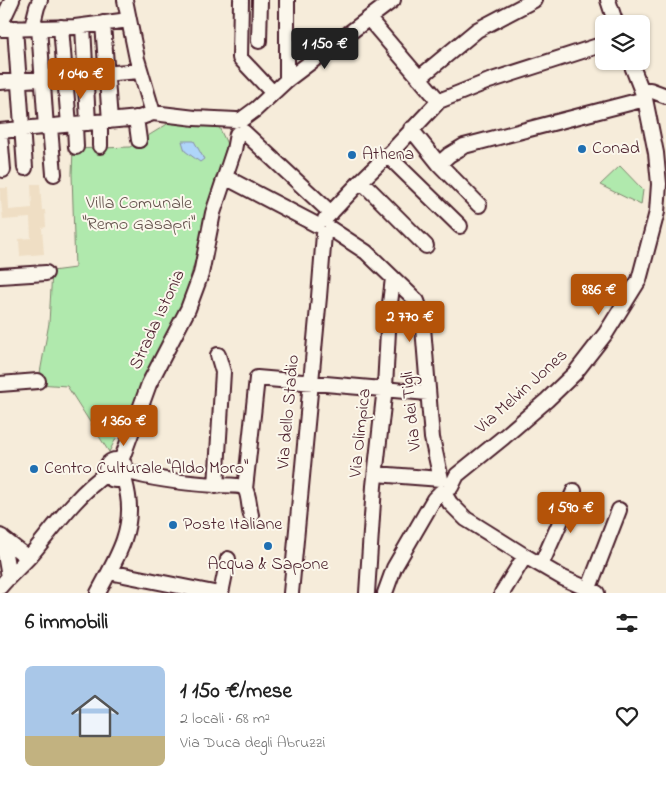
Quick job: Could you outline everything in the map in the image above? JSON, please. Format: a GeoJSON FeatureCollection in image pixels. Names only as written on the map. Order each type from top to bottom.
{"type":"FeatureCollection","features":[{"type":"Feature","properties":{"kind":"street"},"geometry":{"type":"LineString","coordinates":[[12,0],[3,19],[19,81],[25,168]]}},
{"type":"Feature","properties":{"kind":"street"},"geometry":{"type":"LineString","coordinates":[[40,0],[37,7],[35,27],[54,174]]}},
{"type":"Feature","properties":{"kind":"street"},"geometry":{"type":"LineString","coordinates":[[125,0],[140,70],[153,113]]}},
{"type":"Feature","properties":{"kind":"street"},"geometry":{"type":"LineString","coordinates":[[241,0],[240,58],[273,93]]}},
{"type":"Feature","properties":{"kind":"street"},"geometry":{"type":"LineString","coordinates":[[259,41],[260,0]]}},
{"type":"Feature","properties":{"kind":"street"},"geometry":{"type":"LineString","coordinates":[[287,80],[288,0]]}},
{"type":"Feature","properties":{"kind":"street"},"geometry":{"type":"LineString","coordinates":[[419,78],[477,30],[534,0]]}},
{"type":"Feature","properties":{"kind":"street"},"geometry":{"type":"LineString","coordinates":[[608,0],[613,15]]}},
{"type":"Feature","properties":{"kind":"street"},"geometry":{"type":"LineString","coordinates":[[240,126],[287,80],[391,1]]}},
{"type":"Feature","properties":{"kind":"street"},"geometry":{"type":"LineString","coordinates":[[369,19],[439,101]]}},
{"type":"Feature","properties":{"kind":"street"},"geometry":{"type":"LineString","coordinates":[[6,29],[83,26],[129,20]]}},
{"type":"Feature","properties":{"kind":"street"},"geometry":{"type":"LineString","coordinates":[[76,148],[88,123],[106,74],[103,23]]}},
{"type":"Feature","properties":{"kind":"street"},"geometry":{"type":"LineString","coordinates":[[83,26],[88,123]]}},
{"type":"Feature","properties":{"kind":"street"},"geometry":{"type":"LineString","coordinates":[[61,27],[64,77],[100,146]]}},
{"type":"Feature","properties":{"kind":"street"},"geometry":{"type":"LineString","coordinates":[[326,224],[361,180],[439,101],[489,82],[595,47]]}},
{"type":"Feature","properties":{"kind":"street"},"geometry":{"type":"LineString","coordinates":[[0,82],[140,70]]}},
{"type":"Feature","properties":{"kind":"street","name":"Via Melvin Jones"},"geometry":{"type":"LineString","coordinates":[[445,489],[575,373],[606,333],[639,280],[657,212],[659,184],[656,153],[643,95],[633,70]]}},
{"type":"Feature","properties":{"kind":"street"},"geometry":{"type":"LineString","coordinates":[[439,164],[464,146],[643,95],[650,90],[666,96]]}},
{"type":"Feature","properties":{"kind":"street"},"geometry":{"type":"LineString","coordinates":[[3,170],[0,133],[136,118],[153,113],[195,118],[240,126],[326,224]]}},
{"type":"Feature","properties":{"kind":"street"},"geometry":{"type":"LineString","coordinates":[[136,118],[139,140]]}},
{"type":"Feature","properties":{"kind":"street","name":"Strada Istonia"},"geometry":{"type":"LineString","coordinates":[[124,470],[149,384],[188,310],[198,283],[213,212],[240,126]]}},
{"type":"Feature","properties":{"kind":"street"},"geometry":{"type":"LineString","coordinates":[[411,129],[439,164],[479,205]]}},
{"type":"Feature","properties":{"kind":"street"},"geometry":{"type":"LineString","coordinates":[[387,155],[460,226]]}},
{"type":"Feature","properties":{"kind":"street"},"geometry":{"type":"LineString","coordinates":[[225,177],[326,224]]}},
{"type":"Feature","properties":{"kind":"street"},"geometry":{"type":"LineString","coordinates":[[361,180],[426,246]]}},
{"type":"Feature","properties":{"kind":"street","name":"Via dei Tigli"},"geometry":{"type":"LineString","coordinates":[[326,224],[366,252],[420,306],[432,438],[445,489]]}},
{"type":"Feature","properties":{"kind":"street","name":"Via dello Stadio"},"geometry":{"type":"LineString","coordinates":[[292,593],[326,224]]}},
{"type":"Feature","properties":{"kind":"street"},"geometry":{"type":"LineString","coordinates":[[0,276],[46,273]]}},
{"type":"Feature","properties":{"kind":"street","name":"Via Olimpica"},"geometry":{"type":"LineString","coordinates":[[367,593],[393,278]]}},
{"type":"Feature","properties":{"kind":"street"},"geometry":{"type":"LineString","coordinates":[[216,486],[223,372],[218,355]]}},
{"type":"Feature","properties":{"kind":"street"},"geometry":{"type":"LineString","coordinates":[[251,515],[245,489],[257,378],[428,393]]}},
{"type":"Feature","properties":{"kind":"street"},"geometry":{"type":"LineString","coordinates":[[0,384],[38,381]]}},
{"type":"Feature","properties":{"kind":"street"},"geometry":{"type":"LineString","coordinates":[[4,582],[28,558],[94,482],[106,474],[105,468],[109,462],[115,460],[124,470],[143,476],[216,486],[242,486],[245,489]]}},
{"type":"Feature","properties":{"kind":"street"},"geometry":{"type":"LineString","coordinates":[[98,593],[122,545],[128,528],[129,503],[124,470]]}},
{"type":"Feature","properties":{"kind":"street"},"geometry":{"type":"LineString","coordinates":[[376,474],[445,489],[466,519],[525,556],[590,592],[619,510]]}},
{"type":"Feature","properties":{"kind":"street"},"geometry":{"type":"LineString","coordinates":[[384,593],[394,568],[445,489]]}},
{"type":"Feature","properties":{"kind":"street"},"geometry":{"type":"LineString","coordinates":[[541,565],[574,490]]}},
{"type":"Feature","properties":{"kind":"street"},"geometry":{"type":"LineString","coordinates":[[1,536],[28,558]]}},
{"type":"Feature","properties":{"kind":"street"},"geometry":{"type":"LineString","coordinates":[[1,536],[4,582]]}},
{"type":"Feature","properties":{"kind":"street"},"geometry":{"type":"LineString","coordinates":[[502,593],[525,556]]}},
{"type":"Feature","properties":{"kind":"street"},"geometry":{"type":"LineString","coordinates":[[221,593],[228,559]]}},
{"type":"Feature","properties":{"kind":"street"},"geometry":{"type":"LineString","coordinates":[[109,572],[214,593]]}},
{"type":"Feature","properties":{"kind":"shaded area"},"geometry":{"type":"Polygon","coordinates":[[[31,184],[40,184],[42,210],[45,210],[46,227],[42,228],[44,254],[20,256],[19,239],[31,238],[30,218],[3,220],[0,188],[8,188],[9,210],[32,208],[31,184]]]}},
{"type":"Feature","properties":{"kind":"green space","name":"Villa Comunale \"Remo Gasapri\""},"geometry":{"type":"Polygon","coordinates":[[[169,123],[219,127],[227,144],[185,297],[109,452],[67,386],[38,384],[49,323],[52,271],[75,268],[73,149],[130,147],[169,123]]]}},
{"type":"Feature","properties":{"kind":"green space"},"geometry":{"type":"Polygon","coordinates":[[[620,166],[643,190],[641,205],[600,185],[620,166]]]}},
{"type":"Feature","properties":{"kind":"water"},"geometry":{"type":"Polygon","coordinates":[[[182,141],[194,141],[204,159],[200,162],[185,151],[182,141]]]}},
{"type":"Feature","properties":{"kind":"place","name":"Conad"},"geometry":{"type":"Point","coordinates":[582,149]}},
{"type":"Feature","properties":{"kind":"place","name":"Athena"},"geometry":{"type":"Point","coordinates":[352,155]}},
{"type":"Feature","properties":{"kind":"place","name":"Centro Culturale \"Aldo Moro\""},"geometry":{"type":"Point","coordinates":[34,469]}},
{"type":"Feature","properties":{"kind":"place","name":"Poste Italiane"},"geometry":{"type":"Point","coordinates":[173,525]}},
{"type":"Feature","properties":{"kind":"place","name":"Acqua & Sapone"},"geometry":{"type":"Point","coordinates":[268,546]}}]}
